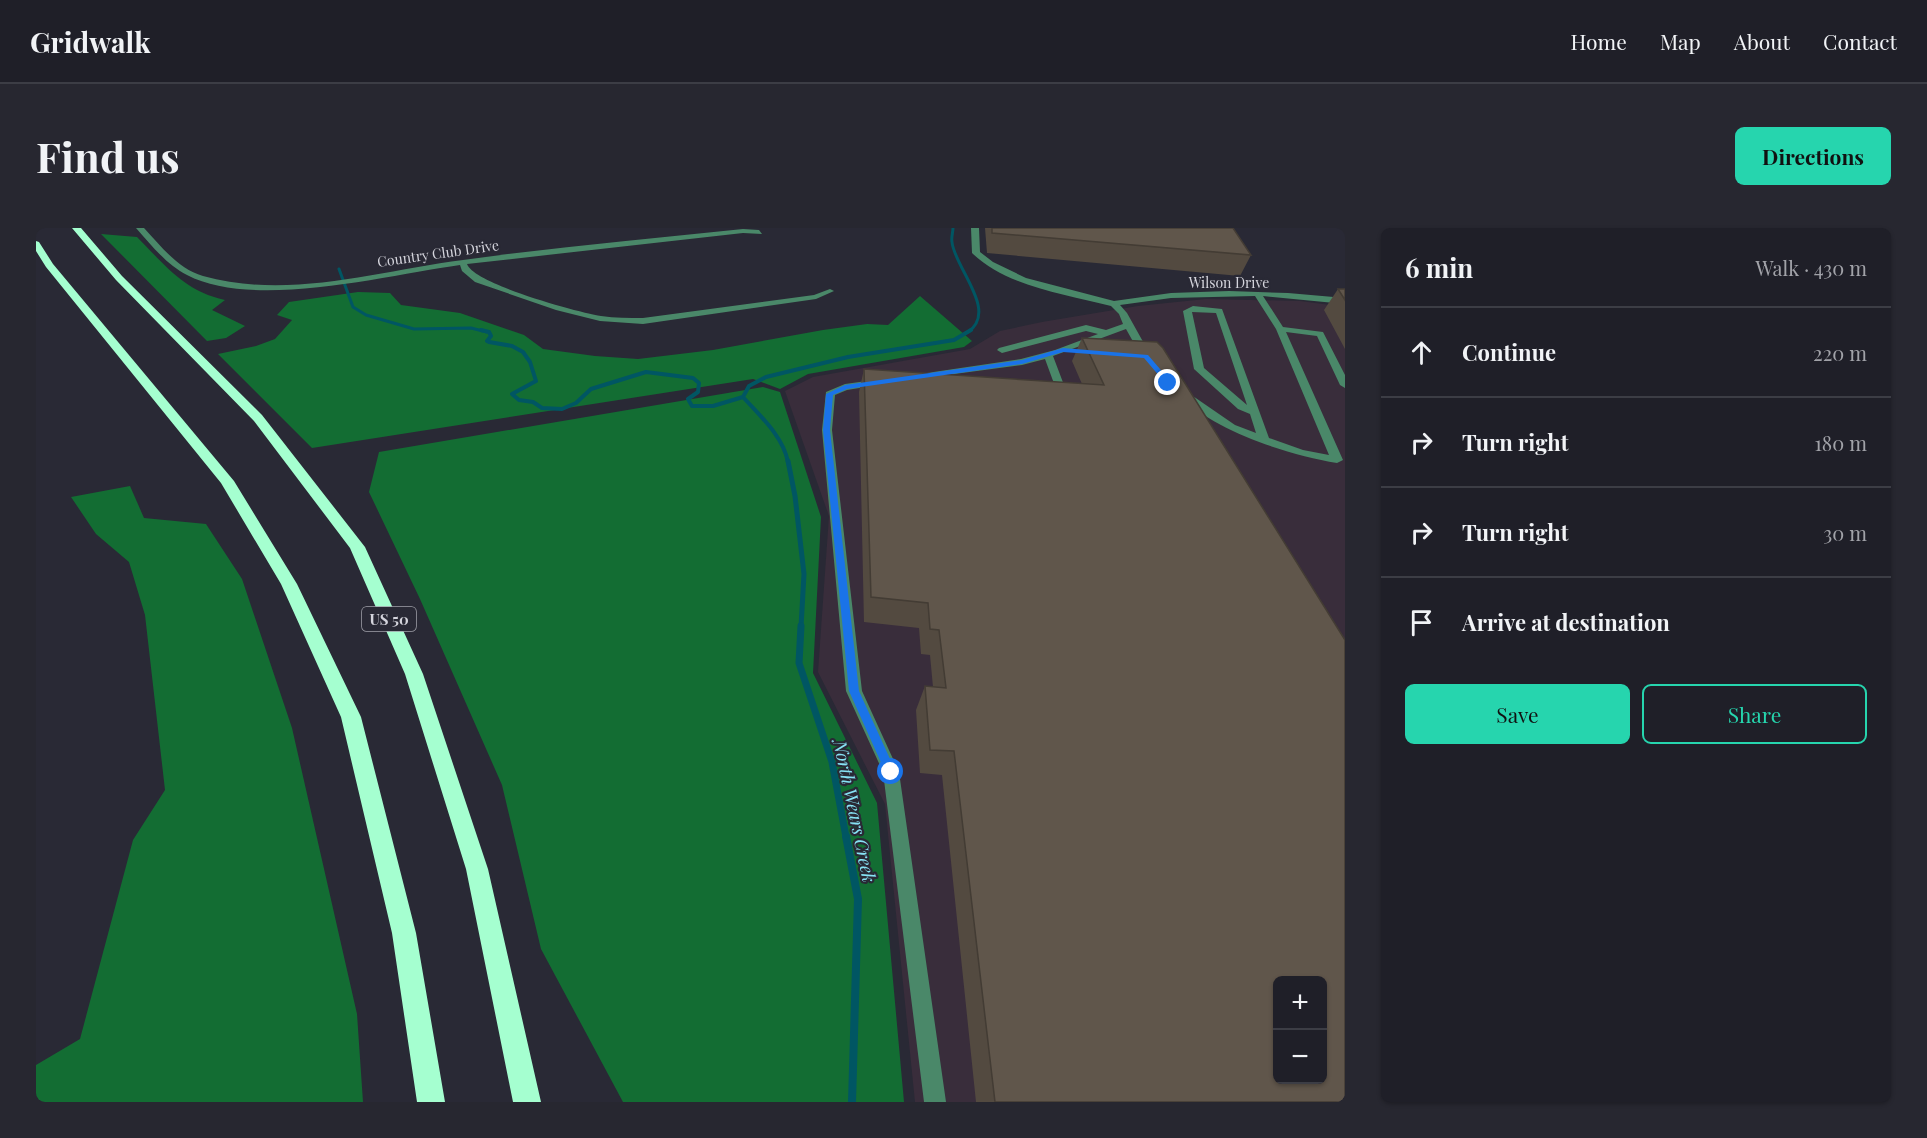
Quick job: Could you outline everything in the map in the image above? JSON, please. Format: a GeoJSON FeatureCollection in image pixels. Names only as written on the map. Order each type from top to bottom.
{"type":"FeatureCollection","features":[{"type":"Feature","properties":{"kind":"highway","name":"US 50"},"geometry":{"type":"LineString","coordinates":[[76,228],[119,278],[258,418],[357,547],[414,674],[477,869],[527,1102]]}},
{"type":"Feature","properties":{"kind":"highway"},"geometry":{"type":"LineString","coordinates":[[36,244],[49,265],[226,481],[289,584],[351,717],[404,933],[431,1102]]}},
{"type":"Feature","properties":{"kind":"street","name":"Country Club Drive"},"geometry":{"type":"LineString","coordinates":[[140,228],[181,269],[196,277],[216,282],[262,287],[332,282],[463,262],[743,231],[759,232]]}},
{"type":"Feature","properties":{"kind":"street"},"geometry":{"type":"LineString","coordinates":[[975,228],[976,253],[988,264],[1024,279],[1114,304],[1123,313],[1153,365]]}},
{"type":"Feature","properties":{"kind":"street"},"geometry":{"type":"LineString","coordinates":[[463,262],[465,269],[478,280],[582,316],[621,321],[643,321],[816,297],[830,291]]}},
{"type":"Feature","properties":{"kind":"street"},"geometry":{"type":"LineString","coordinates":[[1209,295],[1215,301],[1219,311],[1264,440]]}},
{"type":"Feature","properties":{"kind":"street","name":"Wilson Drive"},"geometry":{"type":"LineString","coordinates":[[1114,304],[1146,297],[1209,295],[1304,295],[1345,300]]}},
{"type":"Feature","properties":{"kind":"street"},"geometry":{"type":"LineString","coordinates":[[1257,295],[1280,329],[1341,461]]}},
{"type":"Feature","properties":{"kind":"street"},"geometry":{"type":"LineString","coordinates":[[1219,311],[1193,309],[1187,311],[1199,369],[1242,407],[1254,412]]}},
{"type":"Feature","properties":{"kind":"street"},"geometry":{"type":"LineString","coordinates":[[935,1102],[891,772],[854,691],[827,430],[830,394],[845,387],[1022,362],[1063,350],[1128,325]]}},
{"type":"Feature","properties":{"kind":"street"},"geometry":{"type":"LineString","coordinates":[[1002,350],[1086,328],[1106,333]]}},
{"type":"Feature","properties":{"kind":"street"},"geometry":{"type":"LineString","coordinates":[[1280,329],[1320,334],[1345,385]]}},
{"type":"Feature","properties":{"kind":"street"},"geometry":{"type":"LineString","coordinates":[[1063,350],[1087,352]]}},
{"type":"Feature","properties":{"kind":"street"},"geometry":{"type":"LineString","coordinates":[[1038,392],[1062,393],[1048,355]]}},
{"type":"Feature","properties":{"kind":"street"},"geometry":{"type":"LineString","coordinates":[[1134,355],[1146,356]]}},
{"type":"Feature","properties":{"kind":"street"},"geometry":{"type":"LineString","coordinates":[[900,381],[942,386]]}},
{"type":"Feature","properties":{"kind":"street"},"geometry":{"type":"LineString","coordinates":[[1177,389],[1230,427],[1300,453],[1341,461]]}},
{"type":"Feature","properties":{"kind":"shaded area"},"geometry":{"type":"Polygon","coordinates":[[[1206,299],[1300,301],[1345,307],[1345,1102],[915,1102],[885,804],[818,672],[829,516],[785,391],[813,377],[970,349],[1000,331],[1138,306],[1206,299]]]}},
{"type":"Feature","properties":{"kind":"green space"},"geometry":{"type":"Polygon","coordinates":[[[101,234],[137,237],[187,284],[225,300],[212,310],[245,326],[226,338],[207,341],[101,234]]]}},
{"type":"Feature","properties":{"kind":"green space"},"geometry":{"type":"Polygon","coordinates":[[[358,292],[390,293],[401,305],[460,313],[524,335],[543,349],[595,356],[638,359],[713,350],[867,324],[888,325],[920,296],[972,341],[964,347],[808,374],[780,389],[753,379],[312,448],[218,354],[256,346],[275,339],[292,320],[277,315],[289,302],[358,292]]]}},
{"type":"Feature","properties":{"kind":"green space"},"geometry":{"type":"Polygon","coordinates":[[[763,387],[780,392],[821,517],[813,673],[877,803],[904,1102],[623,1102],[541,949],[502,785],[420,599],[369,492],[379,452],[763,387]]]}},
{"type":"Feature","properties":{"kind":"green space"},"geometry":{"type":"Polygon","coordinates":[[[130,486],[144,518],[206,524],[242,579],[292,728],[357,1014],[363,1102],[36,1102],[36,1065],[80,1039],[133,840],[165,790],[145,615],[129,562],[96,534],[71,497],[130,486]]]}},
{"type":"Feature","properties":{"kind":"building"},"geometry":{"type":"Polygon","coordinates":[[[992,228],[1233,228],[1251,255],[992,233],[992,228]]]}},
{"type":"Feature","properties":{"kind":"building"},"geometry":{"type":"Polygon","coordinates":[[[1338,289],[1345,289],[1345,300],[1338,289]]]}},
{"type":"Feature","properties":{"kind":"building"},"geometry":{"type":"Polygon","coordinates":[[[1082,338],[1157,342],[1163,348],[1345,640],[1345,1102],[995,1102],[954,751],[930,750],[925,686],[946,688],[939,630],[930,629],[928,603],[871,597],[864,369],[1104,385],[1082,338]]]}},
{"type":"Feature","properties":{"kind":"waterway","name":"North Wears Creek"},"geometry":{"type":"LineString","coordinates":[[953,228],[952,240],[955,252],[972,288],[979,313],[976,323],[968,332]]}},
{"type":"Feature","properties":{"kind":"waterway"},"geometry":{"type":"LineString","coordinates":[[339,269],[353,307],[366,315],[414,329],[471,328],[487,332]]}},
{"type":"Feature","properties":{"kind":"waterway"},"geometry":{"type":"LineString","coordinates":[[481,330],[489,332],[491,336],[487,341],[512,346],[523,352],[530,362],[536,381],[512,394],[519,400],[533,402],[542,408],[562,409],[576,403],[591,389],[646,372],[693,378],[699,383],[698,392],[688,399],[692,406],[713,406],[743,397]]}},
{"type":"Feature","properties":{"kind":"waterway","name":"North Wears Creek"},"geometry":{"type":"LineString","coordinates":[[743,397],[749,386],[766,377],[848,357],[954,340],[968,332]]}},
{"type":"Feature","properties":{"kind":"waterway","name":"North Wears Creek"},"geometry":{"type":"LineString","coordinates":[[743,397],[776,435],[788,462]]}},
{"type":"Feature","properties":{"kind":"waterway","name":"North Wears Creek"},"geometry":{"type":"LineString","coordinates":[[788,461],[795,496],[804,574],[801,627]]}},
{"type":"Feature","properties":{"kind":"waterway","name":"North Wears Creek"},"geometry":{"type":"LineString","coordinates":[[801,626],[799,663],[832,762],[846,837]]}},
{"type":"Feature","properties":{"kind":"waterway","name":"North Wears Creek"},"geometry":{"type":"LineString","coordinates":[[846,836],[858,899],[852,1102]]}},
{"type":"Feature","properties":{"kind":"route"},"geometry":{"type":"LineString","coordinates":[[891,772],[854,691],[827,430],[830,394],[845,387],[1022,362],[1063,350],[1146,356],[1168,383]]}}]}
